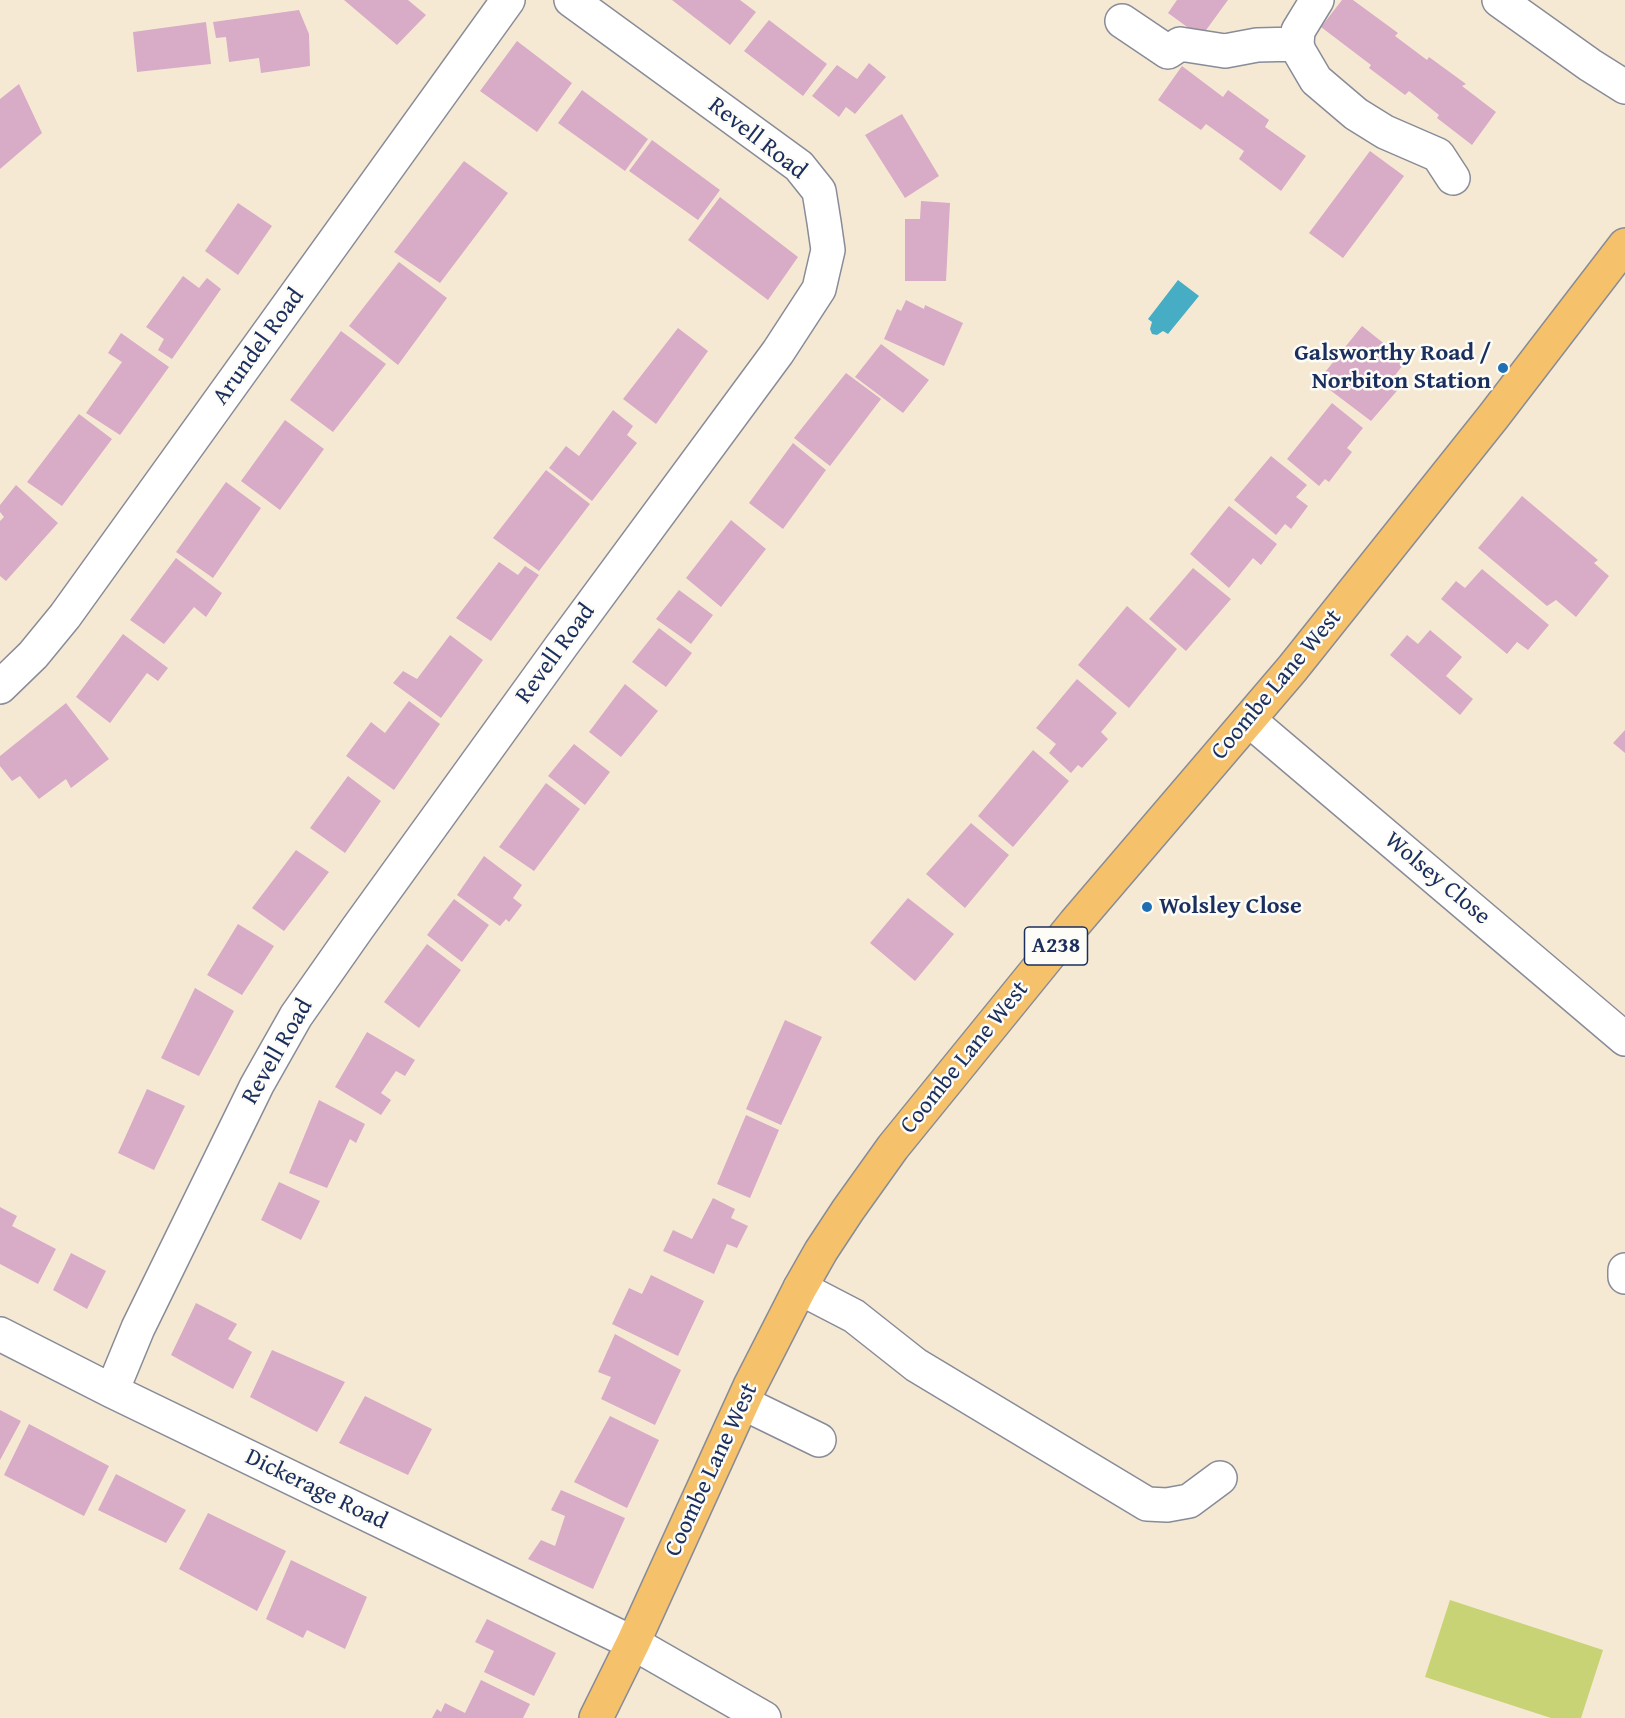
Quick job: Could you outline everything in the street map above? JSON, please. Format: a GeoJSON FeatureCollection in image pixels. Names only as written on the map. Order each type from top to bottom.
{"type":"FeatureCollection","features":[{"type":"Feature","properties":{"kind":"main road","name":"Coombe Lane West"},"geometry":{"type":"LineString","coordinates":[[596,1718],[743,1403],[800,1288],[842,1218],[893,1147],[1074,922],[1292,669],[1405,529],[1625,244]]}},
{"type":"Feature","properties":{"kind":"street","name":"Arundel Road"},"geometry":{"type":"LineString","coordinates":[[0,687],[33,655],[65,616],[508,0]]}},
{"type":"Feature","properties":{"kind":"street","name":"Revell Road"},"geometry":{"type":"LineString","coordinates":[[112,1391],[138,1328],[252,1096],[296,1016],[411,854],[778,352],[819,289],[828,250],[819,191],[799,166],[571,0]]}},
{"type":"Feature","properties":{"kind":"street"},"geometry":{"type":"LineString","coordinates":[[1317,0],[1298,31],[1297,44],[1316,80],[1356,114],[1385,132],[1438,155],[1453,178]]}},
{"type":"Feature","properties":{"kind":"street"},"geometry":{"type":"LineString","coordinates":[[1499,0],[1625,87]]}},
{"type":"Feature","properties":{"kind":"street"},"geometry":{"type":"LineString","coordinates":[[1122,21],[1168,52],[1180,44],[1225,51],[1257,45],[1297,44]]}},
{"type":"Feature","properties":{"kind":"street","name":"Wolsey Close"},"geometry":{"type":"LineString","coordinates":[[1249,720],[1625,1039]]}},
{"type":"Feature","properties":{"kind":"street"},"geometry":{"type":"LineString","coordinates":[[1625,1270],[1625,1277]]}},
{"type":"Feature","properties":{"kind":"street"},"geometry":{"type":"LineString","coordinates":[[800,1288],[854,1316],[916,1365],[1147,1504],[1167,1505],[1189,1501],[1220,1478]]}},
{"type":"Feature","properties":{"kind":"street","name":"Dickerage Road"},"geometry":{"type":"LineString","coordinates":[[0,1334],[112,1391],[633,1642],[764,1718]]}},
{"type":"Feature","properties":{"kind":"street"},"geometry":{"type":"LineString","coordinates":[[743,1403],[819,1440]]}},
{"type":"Feature","properties":{"kind":"green space"},"geometry":{"type":"Polygon","coordinates":[[[1450,1600],[1603,1650],[1581,1718],[1551,1718],[1425,1677],[1450,1600]]]}},
{"type":"Feature","properties":{"kind":"water"},"geometry":{"type":"Polygon","coordinates":[[[1178,280],[1199,296],[1168,334],[1163,331],[1157,335],[1152,334],[1150,329],[1152,322],[1148,319],[1178,280]]]}},
{"type":"Feature","properties":{"kind":"building"},"geometry":{"type":"Polygon","coordinates":[[[344,0],[408,0],[426,15],[397,45],[344,0]]]}},
{"type":"Feature","properties":{"kind":"building"},"geometry":{"type":"Polygon","coordinates":[[[672,0],[740,0],[756,12],[730,45],[672,0]]]}},
{"type":"Feature","properties":{"kind":"building"},"geometry":{"type":"Polygon","coordinates":[[[1177,0],[1228,0],[1201,37],[1168,13],[1177,0]]]}},
{"type":"Feature","properties":{"kind":"building"},"geometry":{"type":"Polygon","coordinates":[[[1342,0],[1353,0],[1398,33],[1395,36],[1427,60],[1429,57],[1466,84],[1462,86],[1496,112],[1472,145],[1437,118],[1439,115],[1409,91],[1405,95],[1369,68],[1371,65],[1321,27],[1342,0]]]}},
{"type":"Feature","properties":{"kind":"building"},"geometry":{"type":"Polygon","coordinates":[[[299,10],[309,34],[310,66],[261,73],[259,58],[229,62],[226,37],[216,38],[213,22],[299,10]]]}},
{"type":"Feature","properties":{"kind":"building"},"geometry":{"type":"Polygon","coordinates":[[[769,20],[827,64],[803,96],[744,51],[769,20]]]}},
{"type":"Feature","properties":{"kind":"building"},"geometry":{"type":"Polygon","coordinates":[[[206,22],[211,64],[137,72],[133,32],[206,22]]]}},
{"type":"Feature","properties":{"kind":"building"},"geometry":{"type":"Polygon","coordinates":[[[517,41],[572,83],[537,132],[480,91],[517,41]]]}},
{"type":"Feature","properties":{"kind":"building"},"geometry":{"type":"Polygon","coordinates":[[[869,63],[886,77],[855,114],[846,107],[839,117],[812,96],[837,65],[857,79],[869,63]]]}},
{"type":"Feature","properties":{"kind":"building"},"geometry":{"type":"Polygon","coordinates":[[[1182,66],[1223,97],[1228,90],[1269,120],[1265,127],[1306,156],[1281,191],[1239,159],[1244,151],[1206,124],[1201,130],[1158,100],[1182,66]]]}},
{"type":"Feature","properties":{"kind":"building"},"geometry":{"type":"Polygon","coordinates":[[[19,84],[42,133],[0,169],[0,99],[19,84]]]}},
{"type":"Feature","properties":{"kind":"building"},"geometry":{"type":"Polygon","coordinates":[[[582,90],[648,139],[625,171],[558,123],[582,90]]]}},
{"type":"Feature","properties":{"kind":"building"},"geometry":{"type":"Polygon","coordinates":[[[902,114],[939,176],[905,198],[865,135],[902,114]]]}},
{"type":"Feature","properties":{"kind":"building"},"geometry":{"type":"Polygon","coordinates":[[[652,140],[720,190],[698,220],[629,171],[652,140]]]}},
{"type":"Feature","properties":{"kind":"building"},"geometry":{"type":"Polygon","coordinates":[[[1370,151],[1404,176],[1343,258],[1309,233],[1370,151]]]}},
{"type":"Feature","properties":{"kind":"building"},"geometry":{"type":"Polygon","coordinates":[[[464,161],[508,193],[440,283],[394,252],[464,161]]]}},
{"type":"Feature","properties":{"kind":"building"},"geometry":{"type":"Polygon","coordinates":[[[720,197],[798,257],[768,300],[688,240],[720,197]]]}},
{"type":"Feature","properties":{"kind":"building"},"geometry":{"type":"Polygon","coordinates":[[[921,201],[950,203],[946,281],[905,281],[905,219],[920,219],[921,201]]]}},
{"type":"Feature","properties":{"kind":"building"},"geometry":{"type":"Polygon","coordinates":[[[238,203],[272,226],[238,275],[205,251],[238,203]]]}},
{"type":"Feature","properties":{"kind":"building"},"geometry":{"type":"Polygon","coordinates":[[[399,262],[447,298],[398,365],[349,326],[399,262]]]}},
{"type":"Feature","properties":{"kind":"building"},"geometry":{"type":"Polygon","coordinates":[[[183,276],[199,288],[207,278],[221,289],[172,359],[158,350],[164,339],[146,327],[183,276]]]}},
{"type":"Feature","properties":{"kind":"building"},"geometry":{"type":"Polygon","coordinates":[[[906,300],[924,309],[925,305],[963,323],[944,366],[884,339],[897,309],[901,311],[906,300]]]}},
{"type":"Feature","properties":{"kind":"building"},"geometry":{"type":"Polygon","coordinates":[[[1362,326],[1406,361],[1393,378],[1402,385],[1371,421],[1318,381],[1362,326]]]}},
{"type":"Feature","properties":{"kind":"building"},"geometry":{"type":"Polygon","coordinates":[[[678,328],[708,351],[656,424],[623,399],[678,328]]]}},
{"type":"Feature","properties":{"kind":"building"},"geometry":{"type":"Polygon","coordinates":[[[341,331],[386,364],[333,432],[290,400],[341,331]]]}},
{"type":"Feature","properties":{"kind":"building"},"geometry":{"type":"Polygon","coordinates":[[[121,333],[169,367],[120,435],[86,413],[122,362],[108,353],[121,333]]]}},
{"type":"Feature","properties":{"kind":"building"},"geometry":{"type":"Polygon","coordinates":[[[881,344],[929,380],[903,413],[855,377],[881,344]]]}},
{"type":"Feature","properties":{"kind":"building"},"geometry":{"type":"Polygon","coordinates":[[[846,373],[881,399],[830,466],[794,438],[846,373]]]}},
{"type":"Feature","properties":{"kind":"building"},"geometry":{"type":"Polygon","coordinates":[[[1332,403],[1363,428],[1347,448],[1352,452],[1329,482],[1325,479],[1319,486],[1287,459],[1332,403]]]}},
{"type":"Feature","properties":{"kind":"building"},"geometry":{"type":"Polygon","coordinates":[[[613,410],[633,426],[627,435],[637,443],[592,501],[549,468],[566,446],[579,456],[613,410]]]}},
{"type":"Feature","properties":{"kind":"building"},"geometry":{"type":"Polygon","coordinates":[[[79,414],[112,439],[62,506],[27,482],[79,414]]]}},
{"type":"Feature","properties":{"kind":"building"},"geometry":{"type":"Polygon","coordinates":[[[285,420],[324,449],[280,510],[241,481],[285,420]]]}},
{"type":"Feature","properties":{"kind":"building"},"geometry":{"type":"Polygon","coordinates":[[[793,443],[826,470],[783,529],[749,503],[793,443]]]}},
{"type":"Feature","properties":{"kind":"building"},"geometry":{"type":"Polygon","coordinates":[[[1271,456],[1307,485],[1296,497],[1308,506],[1291,529],[1285,524],[1276,535],[1234,500],[1271,456]]]}},
{"type":"Feature","properties":{"kind":"building"},"geometry":{"type":"Polygon","coordinates":[[[546,470],[590,504],[539,571],[493,538],[546,470]]]}},
{"type":"Feature","properties":{"kind":"building"},"geometry":{"type":"Polygon","coordinates":[[[226,482],[261,508],[213,578],[176,552],[226,482]]]}},
{"type":"Feature","properties":{"kind":"building"},"geometry":{"type":"Polygon","coordinates":[[[16,485],[58,523],[6,581],[0,576],[0,521],[4,517],[0,512],[0,505],[16,485]]]}},
{"type":"Feature","properties":{"kind":"building"},"geometry":{"type":"Polygon","coordinates":[[[1522,496],[1598,560],[1594,563],[1609,576],[1576,617],[1556,600],[1547,606],[1478,548],[1522,496]]]}},
{"type":"Feature","properties":{"kind":"building"},"geometry":{"type":"Polygon","coordinates":[[[1229,506],[1277,544],[1261,565],[1253,558],[1229,588],[1190,554],[1229,506]]]}},
{"type":"Feature","properties":{"kind":"building"},"geometry":{"type":"Polygon","coordinates":[[[731,520],[766,549],[721,607],[686,578],[731,520]]]}},
{"type":"Feature","properties":{"kind":"building"},"geometry":{"type":"Polygon","coordinates":[[[176,558],[222,593],[206,617],[194,607],[164,644],[130,620],[176,558]]]}},
{"type":"Feature","properties":{"kind":"building"},"geometry":{"type":"Polygon","coordinates":[[[499,562],[518,575],[525,566],[539,575],[491,641],[456,618],[499,562]]]}},
{"type":"Feature","properties":{"kind":"building"},"geometry":{"type":"Polygon","coordinates":[[[1193,568],[1231,599],[1186,651],[1149,619],[1193,568]]]}},
{"type":"Feature","properties":{"kind":"building"},"geometry":{"type":"Polygon","coordinates":[[[1482,569],[1549,625],[1528,650],[1517,642],[1507,654],[1441,599],[1456,581],[1465,588],[1482,569]]]}},
{"type":"Feature","properties":{"kind":"building"},"geometry":{"type":"Polygon","coordinates":[[[679,590],[713,615],[691,644],[656,619],[679,590]]]}},
{"type":"Feature","properties":{"kind":"building"},"geometry":{"type":"Polygon","coordinates":[[[1127,606],[1177,649],[1129,708],[1078,665],[1127,606]]]}},
{"type":"Feature","properties":{"kind":"building"},"geometry":{"type":"Polygon","coordinates":[[[659,628],[692,653],[666,687],[632,662],[659,628]]]}},
{"type":"Feature","properties":{"kind":"building"},"geometry":{"type":"Polygon","coordinates":[[[1430,630],[1462,657],[1446,676],[1473,699],[1460,715],[1390,655],[1407,635],[1418,644],[1430,630]]]}},
{"type":"Feature","properties":{"kind":"building"},"geometry":{"type":"Polygon","coordinates":[[[123,634],[168,668],[158,681],[147,673],[110,723],[76,697],[123,634]]]}},
{"type":"Feature","properties":{"kind":"building"},"geometry":{"type":"Polygon","coordinates":[[[450,635],[483,660],[441,718],[393,683],[403,671],[417,679],[450,635]]]}},
{"type":"Feature","properties":{"kind":"building"},"geometry":{"type":"Polygon","coordinates":[[[1077,679],[1117,713],[1101,732],[1108,739],[1082,768],[1078,765],[1071,773],[1049,753],[1056,744],[1036,728],[1077,679]]]}},
{"type":"Feature","properties":{"kind":"building"},"geometry":{"type":"Polygon","coordinates":[[[625,684],[658,711],[621,757],[589,732],[625,684]]]}},
{"type":"Feature","properties":{"kind":"building"},"geometry":{"type":"Polygon","coordinates":[[[409,701],[440,724],[394,790],[346,756],[371,722],[385,733],[409,701]]]}},
{"type":"Feature","properties":{"kind":"building"},"geometry":{"type":"Polygon","coordinates":[[[66,703],[109,759],[71,788],[66,779],[39,799],[20,776],[12,781],[0,766],[0,756],[66,703]]]}},
{"type":"Feature","properties":{"kind":"building"},"geometry":{"type":"Polygon","coordinates":[[[1625,730],[1625,753],[1613,743],[1625,730]]]}},
{"type":"Feature","properties":{"kind":"building"},"geometry":{"type":"Polygon","coordinates":[[[574,744],[610,772],[585,805],[548,776],[574,744]]]}},
{"type":"Feature","properties":{"kind":"building"},"geometry":{"type":"Polygon","coordinates":[[[1033,750],[1069,781],[1013,847],[978,816],[1033,750]]]}},
{"type":"Feature","properties":{"kind":"building"},"geometry":{"type":"Polygon","coordinates":[[[348,776],[381,801],[345,853],[310,828],[348,776]]]}},
{"type":"Feature","properties":{"kind":"building"},"geometry":{"type":"Polygon","coordinates":[[[546,783],[580,809],[534,871],[499,847],[546,783]]]}},
{"type":"Feature","properties":{"kind":"building"},"geometry":{"type":"Polygon","coordinates":[[[971,823],[1009,855],[965,908],[926,874],[971,823]]]}},
{"type":"Feature","properties":{"kind":"building"},"geometry":{"type":"Polygon","coordinates":[[[296,850],[329,872],[284,931],[252,908],[296,850]]]}},
{"type":"Feature","properties":{"kind":"building"},"geometry":{"type":"Polygon","coordinates":[[[484,856],[522,885],[513,898],[522,905],[509,922],[506,919],[500,926],[457,895],[484,856]]]}},
{"type":"Feature","properties":{"kind":"building"},"geometry":{"type":"Polygon","coordinates":[[[908,898],[954,934],[915,981],[870,943],[908,898]]]}},
{"type":"Feature","properties":{"kind":"building"},"geometry":{"type":"Polygon","coordinates":[[[454,899],[489,925],[462,962],[427,935],[454,899]]]}},
{"type":"Feature","properties":{"kind":"building"},"geometry":{"type":"Polygon","coordinates":[[[238,924],[274,946],[242,995],[207,975],[238,924]]]}},
{"type":"Feature","properties":{"kind":"building"},"geometry":{"type":"Polygon","coordinates":[[[427,944],[461,970],[419,1028],[384,1002],[427,944]]]}},
{"type":"Feature","properties":{"kind":"building"},"geometry":{"type":"Polygon","coordinates":[[[195,988],[234,1011],[199,1076],[161,1058],[195,988]]]}},
{"type":"Feature","properties":{"kind":"building"},"geometry":{"type":"Polygon","coordinates":[[[785,1020],[822,1037],[781,1125],[746,1109],[785,1020]]]}},
{"type":"Feature","properties":{"kind":"building"},"geometry":{"type":"Polygon","coordinates":[[[367,1032],[415,1060],[405,1076],[396,1071],[381,1093],[391,1100],[381,1115],[335,1087],[367,1032]]]}},
{"type":"Feature","properties":{"kind":"building"},"geometry":{"type":"Polygon","coordinates":[[[147,1089],[185,1106],[154,1170],[118,1153],[147,1089]]]}},
{"type":"Feature","properties":{"kind":"building"},"geometry":{"type":"Polygon","coordinates":[[[319,1100],[365,1124],[356,1143],[350,1139],[327,1188],[289,1173],[319,1100]]]}},
{"type":"Feature","properties":{"kind":"building"},"geometry":{"type":"Polygon","coordinates":[[[746,1115],[779,1130],[750,1198],[717,1184],[746,1115]]]}},
{"type":"Feature","properties":{"kind":"building"},"geometry":{"type":"Polygon","coordinates":[[[279,1182],[320,1201],[301,1240],[261,1220],[279,1182]]]}},
{"type":"Feature","properties":{"kind":"building"},"geometry":{"type":"Polygon","coordinates":[[[713,1198],[735,1209],[731,1218],[748,1226],[737,1248],[727,1244],[714,1274],[663,1251],[673,1230],[692,1239],[713,1198]]]}},
{"type":"Feature","properties":{"kind":"building"},"geometry":{"type":"Polygon","coordinates":[[[0,1207],[17,1216],[12,1226],[56,1249],[38,1284],[0,1264],[0,1207]]]}},
{"type":"Feature","properties":{"kind":"building"},"geometry":{"type":"Polygon","coordinates":[[[71,1253],[106,1271],[87,1309],[53,1290],[71,1253]]]}},
{"type":"Feature","properties":{"kind":"building"},"geometry":{"type":"Polygon","coordinates":[[[651,1275],[704,1301],[678,1356],[612,1324],[629,1288],[642,1294],[651,1275]]]}},
{"type":"Feature","properties":{"kind":"building"},"geometry":{"type":"Polygon","coordinates":[[[196,1303],[237,1324],[228,1339],[252,1352],[233,1389],[171,1355],[196,1303]]]}},
{"type":"Feature","properties":{"kind":"building"},"geometry":{"type":"Polygon","coordinates":[[[615,1334],[681,1370],[655,1425],[601,1399],[611,1377],[598,1372],[615,1334]]]}},
{"type":"Feature","properties":{"kind":"building"},"geometry":{"type":"Polygon","coordinates":[[[272,1350],[345,1382],[317,1432],[250,1397],[272,1350]]]}},
{"type":"Feature","properties":{"kind":"building"},"geometry":{"type":"Polygon","coordinates":[[[365,1396],[432,1429],[408,1475],[339,1443],[365,1396]]]}},
{"type":"Feature","properties":{"kind":"building"},"geometry":{"type":"Polygon","coordinates":[[[0,1410],[21,1421],[0,1460],[0,1410]]]}},
{"type":"Feature","properties":{"kind":"building"},"geometry":{"type":"Polygon","coordinates":[[[610,1416],[659,1440],[627,1508],[574,1482],[610,1416]]]}},
{"type":"Feature","properties":{"kind":"building"},"geometry":{"type":"Polygon","coordinates":[[[29,1424],[109,1466],[84,1516],[4,1475],[29,1424]]]}},
{"type":"Feature","properties":{"kind":"building"},"geometry":{"type":"Polygon","coordinates":[[[116,1474],[186,1510],[166,1543],[98,1510],[116,1474]]]}},
{"type":"Feature","properties":{"kind":"building"},"geometry":{"type":"Polygon","coordinates":[[[561,1490],[625,1518],[593,1589],[528,1559],[541,1540],[555,1546],[565,1516],[551,1510],[561,1490]]]}},
{"type":"Feature","properties":{"kind":"building"},"geometry":{"type":"Polygon","coordinates":[[[208,1513],[286,1551],[257,1611],[179,1569],[208,1513]]]}},
{"type":"Feature","properties":{"kind":"building"},"geometry":{"type":"Polygon","coordinates":[[[291,1560],[367,1597],[345,1649],[307,1630],[303,1638],[266,1619],[291,1560]]]}},
{"type":"Feature","properties":{"kind":"building"},"geometry":{"type":"Polygon","coordinates":[[[487,1619],[556,1653],[534,1696],[484,1672],[494,1651],[475,1642],[487,1619]]]}},
{"type":"Feature","properties":{"kind":"building"},"geometry":{"type":"Polygon","coordinates":[[[481,1680],[530,1704],[523,1718],[432,1718],[437,1709],[441,1712],[445,1703],[465,1713],[481,1680]]]}},
{"type":"Feature","properties":{"kind":"place","name":"Galsworthy Road / Norbiton Station"},"geometry":{"type":"Point","coordinates":[1503,368]}},
{"type":"Feature","properties":{"kind":"place","name":"Wolsley Close"},"geometry":{"type":"Point","coordinates":[1147,907]}}]}
